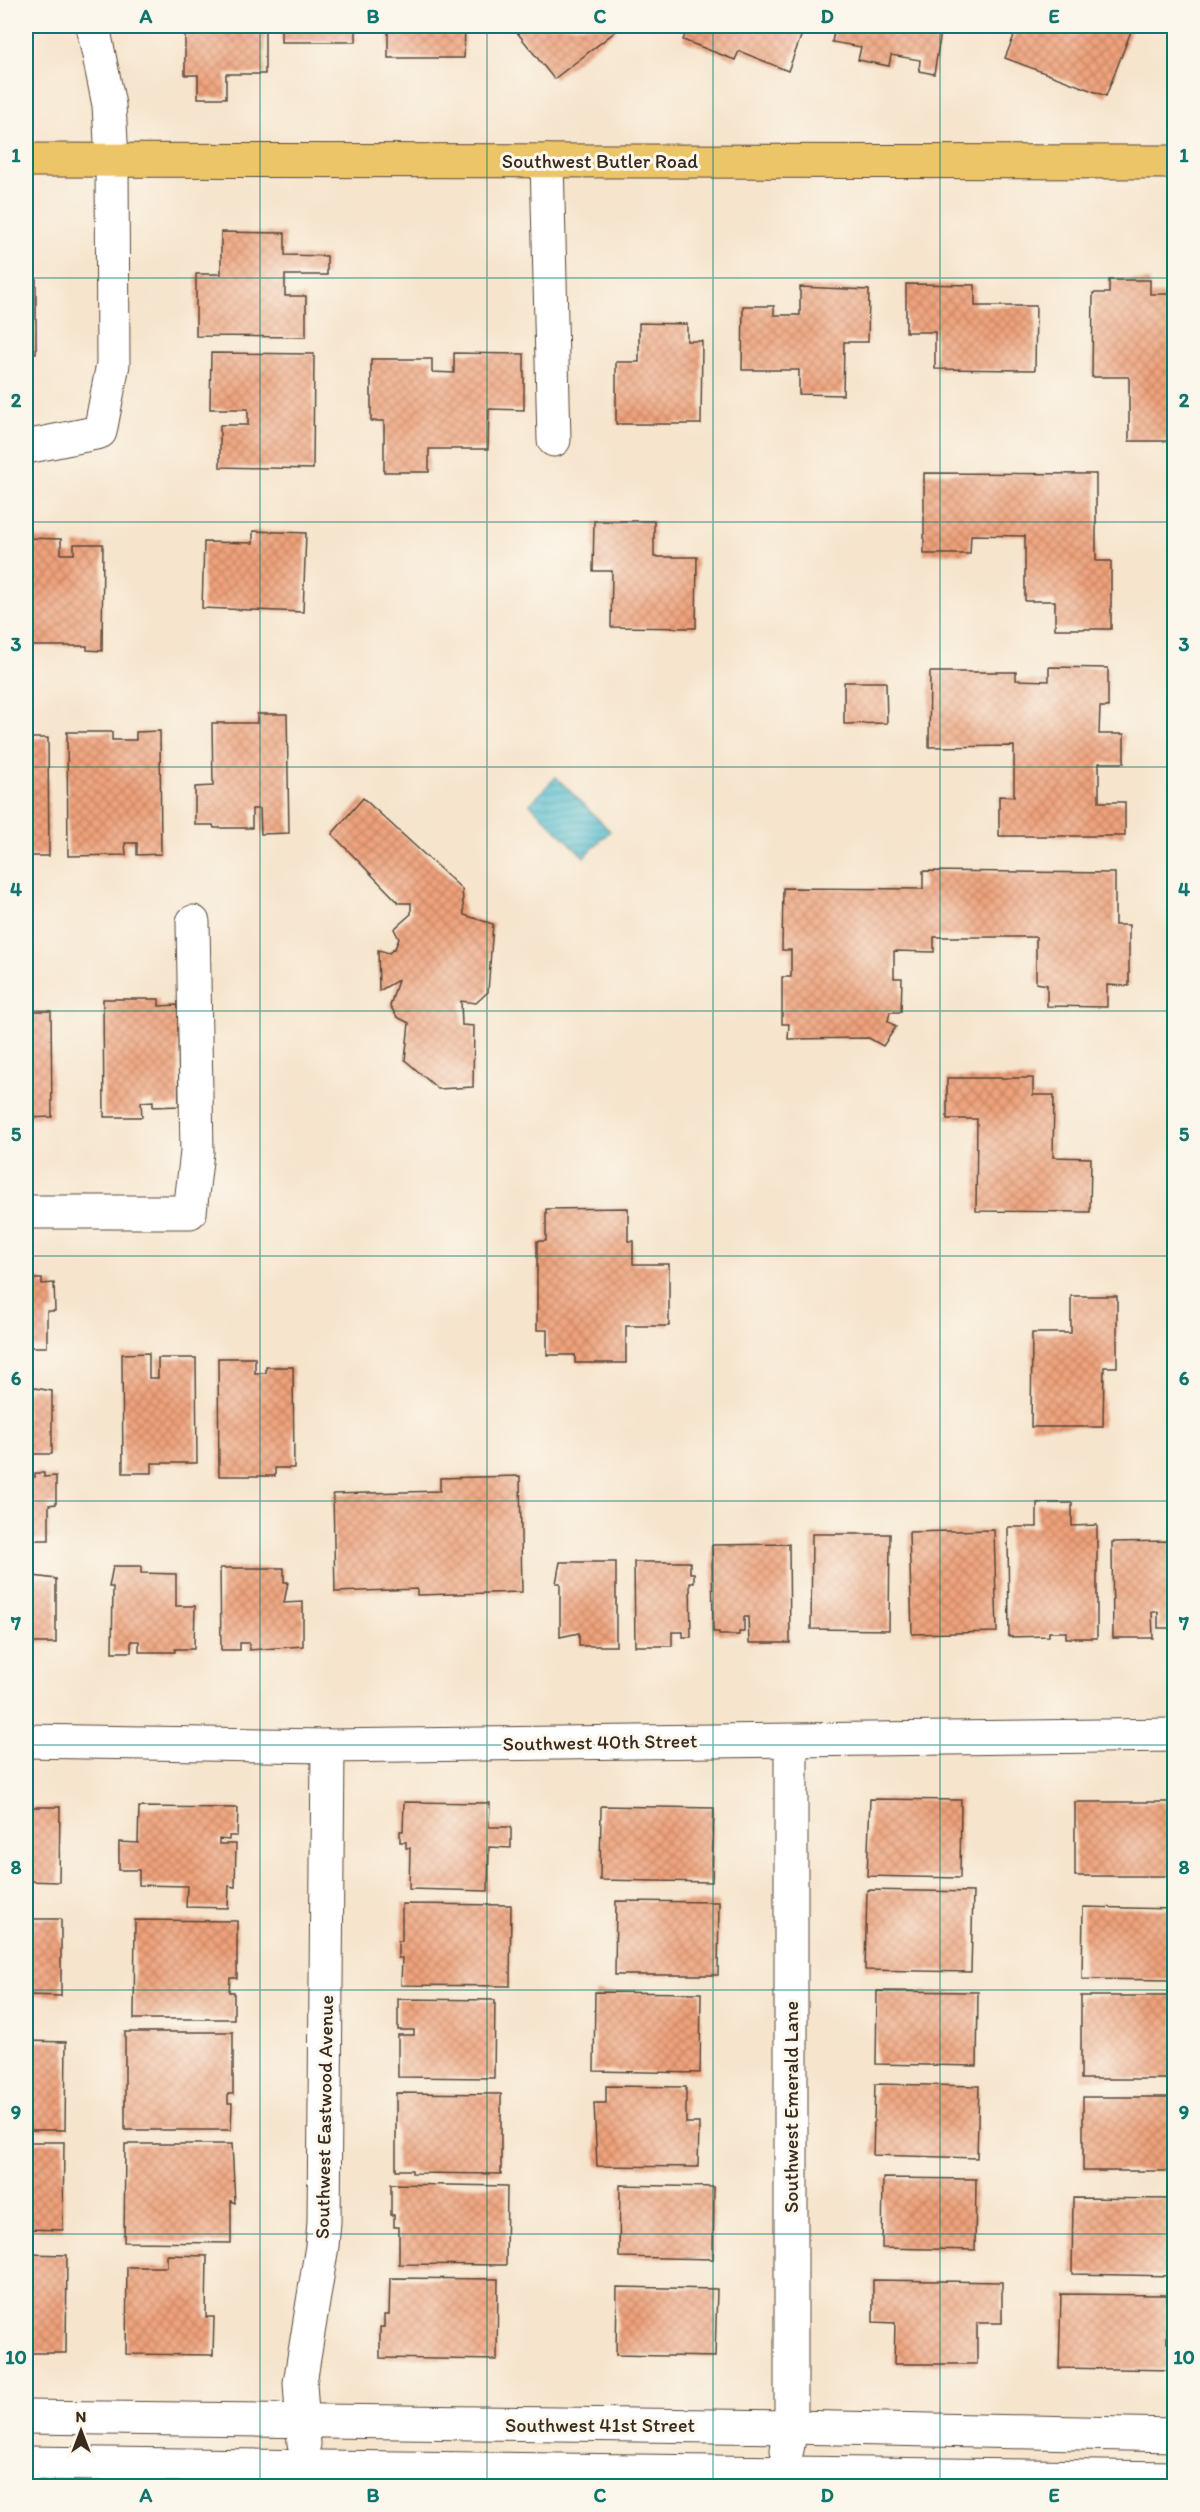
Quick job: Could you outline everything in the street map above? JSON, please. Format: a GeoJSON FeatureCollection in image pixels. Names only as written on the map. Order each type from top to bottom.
{"type":"FeatureCollection","features":[{"type":"Feature","properties":{"kind":"main road","name":"Southwest Butler Road"},"geometry":{"type":"LineString","coordinates":[[26,160],[1174,162]]}},
{"type":"Feature","properties":{"kind":"street"},"geometry":{"type":"LineString","coordinates":[[26,447],[100,432],[114,364],[112,160],[109,105],[93,26]]}},
{"type":"Feature","properties":{"kind":"street"},"geometry":{"type":"LineString","coordinates":[[547,161],[554,440]]}},
{"type":"Feature","properties":{"kind":"street"},"geometry":{"type":"LineString","coordinates":[[26,1212],[190,1212],[197,1152],[193,922]]}},
{"type":"Feature","properties":{"kind":"street","name":"Southwest 40th Street"},"geometry":{"type":"LineString","coordinates":[[26,1741],[328,1746],[1174,1735]]}},
{"type":"Feature","properties":{"kind":"street","name":"Southwest Emerald Lane"},"geometry":{"type":"LineString","coordinates":[[783,2480],[791,2427],[791,1741]]}},
{"type":"Feature","properties":{"kind":"street","name":"Southwest Eastwood Avenue"},"geometry":{"type":"LineString","coordinates":[[304,2477],[304,2423],[300,2383],[324,2222],[328,1746]]}},
{"type":"Feature","properties":{"kind":"street","name":"Southwest 41st Street"},"geometry":{"type":"LineString","coordinates":[[26,2417],[304,2423],[791,2427],[1174,2435]]}},
{"type":"Feature","properties":{"kind":"street"},"geometry":{"type":"LineString","coordinates":[[26,2463],[304,2477],[783,2480],[1174,2478]]}},
{"type":"Feature","properties":{"kind":"water"},"geometry":{"type":"Polygon","coordinates":[[[556,777],[610,831],[584,857],[530,804],[556,777]]]}},
{"type":"Feature","properties":{"kind":"building"},"geometry":{"type":"Polygon","coordinates":[[[185,26],[265,26],[265,74],[226,74],[226,98],[198,98],[198,75],[185,75],[185,26]]]}},
{"type":"Feature","properties":{"kind":"building"},"geometry":{"type":"Polygon","coordinates":[[[281,26],[356,26],[356,42],[281,42],[281,26]]]}},
{"type":"Feature","properties":{"kind":"building"},"geometry":{"type":"Polygon","coordinates":[[[388,26],[465,26],[464,58],[388,58],[388,26]]]}},
{"type":"Feature","properties":{"kind":"building"},"geometry":{"type":"Polygon","coordinates":[[[512,26],[612,26],[616,31],[554,79],[512,26]]]}},
{"type":"Feature","properties":{"kind":"building"},"geometry":{"type":"Polygon","coordinates":[[[688,26],[805,26],[788,71],[739,51],[735,60],[683,40],[688,26]]]}},
{"type":"Feature","properties":{"kind":"building"},"geometry":{"type":"Polygon","coordinates":[[[835,26],[942,26],[934,74],[919,71],[920,60],[891,55],[889,66],[858,60],[861,47],[832,42],[835,26]]]}},
{"type":"Feature","properties":{"kind":"building"},"geometry":{"type":"Polygon","coordinates":[[[1018,26],[1133,26],[1106,96],[1005,58],[1018,26]]]}},
{"type":"Feature","properties":{"kind":"building"},"geometry":{"type":"Polygon","coordinates":[[[221,232],[285,233],[285,255],[327,256],[327,275],[285,275],[285,296],[306,296],[306,337],[196,336],[196,274],[221,274],[221,232]]]}},
{"type":"Feature","properties":{"kind":"building"},"geometry":{"type":"Polygon","coordinates":[[[26,279],[36,279],[36,353],[26,353],[26,279]]]}},
{"type":"Feature","properties":{"kind":"building"},"geometry":{"type":"Polygon","coordinates":[[[1109,280],[1150,280],[1150,294],[1174,294],[1174,441],[1129,441],[1129,377],[1092,377],[1093,293],[1109,293],[1109,280]]]}},
{"type":"Feature","properties":{"kind":"building"},"geometry":{"type":"Polygon","coordinates":[[[906,284],[975,285],[975,306],[1036,306],[1035,370],[935,369],[935,332],[906,332],[906,284]]]}},
{"type":"Feature","properties":{"kind":"building"},"geometry":{"type":"Polygon","coordinates":[[[800,287],[869,290],[868,342],[844,342],[843,395],[799,394],[799,370],[742,370],[743,306],[774,306],[774,315],[800,315],[800,287]]]}},
{"type":"Feature","properties":{"kind":"building"},"geometry":{"type":"Polygon","coordinates":[[[639,323],[687,324],[687,341],[702,341],[701,424],[616,424],[616,362],[639,362],[639,323]]]}},
{"type":"Feature","properties":{"kind":"building"},"geometry":{"type":"Polygon","coordinates":[[[211,353],[314,354],[313,469],[220,467],[220,425],[248,425],[248,409],[210,409],[211,353]]]}},
{"type":"Feature","properties":{"kind":"building"},"geometry":{"type":"Polygon","coordinates":[[[454,353],[524,354],[524,410],[489,409],[488,449],[429,449],[429,472],[384,472],[384,421],[371,421],[371,359],[432,359],[432,372],[454,373],[454,353]]]}},
{"type":"Feature","properties":{"kind":"building"},"geometry":{"type":"Polygon","coordinates":[[[924,473],[1096,474],[1096,561],[1111,561],[1111,629],[1055,629],[1055,601],[1025,601],[1025,536],[971,535],[970,554],[924,554],[924,473]]]}},
{"type":"Feature","properties":{"kind":"building"},"geometry":{"type":"Polygon","coordinates":[[[594,521],[654,521],[654,557],[697,557],[696,628],[611,627],[612,571],[593,571],[594,521]]]}},
{"type":"Feature","properties":{"kind":"building"},"geometry":{"type":"Polygon","coordinates":[[[253,531],[306,533],[303,612],[202,608],[204,542],[253,543],[253,531]]]}},
{"type":"Feature","properties":{"kind":"building"},"geometry":{"type":"Polygon","coordinates":[[[26,538],[61,539],[61,554],[74,554],[74,544],[103,544],[102,651],[87,650],[87,646],[26,646],[26,538]]]}},
{"type":"Feature","properties":{"kind":"building"},"geometry":{"type":"Polygon","coordinates":[[[1049,667],[1108,668],[1108,707],[1100,707],[1099,734],[1124,734],[1124,763],[1099,763],[1099,802],[1125,802],[1125,836],[999,836],[999,796],[1014,797],[1014,746],[929,747],[930,672],[1016,672],[1016,680],[1049,681],[1049,667]]]}},
{"type":"Feature","properties":{"kind":"building"},"geometry":{"type":"Polygon","coordinates":[[[844,682],[886,682],[887,723],[844,724],[844,682]]]}},
{"type":"Feature","properties":{"kind":"building"},"geometry":{"type":"Polygon","coordinates":[[[257,714],[287,714],[289,833],[261,834],[260,809],[252,809],[252,828],[214,828],[213,825],[195,825],[195,787],[213,786],[212,723],[257,723],[257,714]]]}},
{"type":"Feature","properties":{"kind":"building"},"geometry":{"type":"Polygon","coordinates":[[[160,731],[161,854],[137,855],[137,843],[125,843],[126,855],[68,856],[67,732],[112,732],[112,740],[136,740],[136,732],[160,731]]]}},
{"type":"Feature","properties":{"kind":"building"},"geometry":{"type":"Polygon","coordinates":[[[26,738],[48,738],[49,856],[26,856],[26,738]]]}},
{"type":"Feature","properties":{"kind":"building"},"geometry":{"type":"Polygon","coordinates":[[[363,798],[462,889],[464,915],[493,924],[488,992],[476,1003],[461,1001],[462,1025],[474,1026],[473,1087],[438,1089],[405,1060],[409,1023],[397,1017],[390,1006],[398,980],[379,991],[378,950],[389,953],[395,948],[399,939],[394,929],[411,914],[411,903],[399,903],[332,834],[363,798]]]}},
{"type":"Feature","properties":{"kind":"building"},"geometry":{"type":"Polygon","coordinates":[[[923,871],[1115,873],[1115,925],[1129,925],[1129,986],[1107,985],[1107,1007],[1047,1006],[1047,985],[1036,983],[1036,937],[934,937],[934,952],[894,951],[894,978],[902,978],[901,1012],[890,1012],[888,1021],[896,1027],[883,1046],[869,1038],[788,1039],[789,1024],[782,1024],[782,977],[791,977],[791,950],[782,950],[783,888],[923,889],[923,871]]]}},
{"type":"Feature","properties":{"kind":"building"},"geometry":{"type":"Polygon","coordinates":[[[103,999],[159,999],[159,1006],[178,1005],[179,1106],[153,1107],[153,1101],[141,1102],[142,1117],[104,1117],[103,999]]]}},
{"type":"Feature","properties":{"kind":"building"},"geometry":{"type":"Polygon","coordinates":[[[26,1011],[51,1011],[52,1117],[26,1118],[26,1011]]]}},
{"type":"Feature","properties":{"kind":"building"},"geometry":{"type":"Polygon","coordinates":[[[947,1078],[1033,1078],[1033,1095],[1054,1095],[1053,1157],[1091,1158],[1090,1212],[976,1211],[977,1119],[947,1119],[947,1078]]]}},
{"type":"Feature","properties":{"kind":"building"},"geometry":{"type":"Polygon","coordinates":[[[628,1208],[628,1241],[633,1241],[633,1264],[669,1264],[669,1326],[626,1326],[626,1363],[575,1363],[575,1355],[547,1355],[547,1330],[537,1330],[537,1241],[546,1241],[546,1209],[628,1208]]]}},
{"type":"Feature","properties":{"kind":"building"},"geometry":{"type":"Polygon","coordinates":[[[32,1279],[42,1279],[42,1284],[54,1283],[55,1311],[47,1311],[47,1347],[26,1347],[26,1284],[33,1284],[32,1279]]]}},
{"type":"Feature","properties":{"kind":"building"},"geometry":{"type":"Polygon","coordinates":[[[1071,1296],[1117,1296],[1117,1367],[1104,1367],[1103,1427],[1031,1427],[1032,1333],[1071,1333],[1071,1296]]]}},
{"type":"Feature","properties":{"kind":"building"},"geometry":{"type":"Polygon","coordinates":[[[149,1353],[149,1378],[158,1378],[158,1358],[196,1358],[197,1463],[152,1463],[152,1473],[123,1473],[122,1354],[149,1353]]]}},
{"type":"Feature","properties":{"kind":"building"},"geometry":{"type":"Polygon","coordinates":[[[218,1358],[255,1358],[255,1373],[266,1373],[266,1367],[293,1367],[294,1468],[275,1468],[275,1476],[219,1476],[218,1358]]]}},
{"type":"Feature","properties":{"kind":"building"},"geometry":{"type":"Polygon","coordinates":[[[29,1387],[52,1391],[52,1454],[26,1454],[26,1391],[29,1391],[29,1387]]]}},
{"type":"Feature","properties":{"kind":"building"},"geometry":{"type":"Polygon","coordinates":[[[35,1473],[44,1473],[44,1477],[56,1476],[56,1504],[49,1505],[49,1540],[26,1540],[26,1477],[35,1477],[35,1473]]]}},
{"type":"Feature","properties":{"kind":"building"},"geometry":{"type":"Polygon","coordinates":[[[520,1476],[522,1592],[417,1595],[417,1589],[335,1592],[333,1494],[440,1491],[440,1478],[520,1476]]]}},
{"type":"Feature","properties":{"kind":"building"},"geometry":{"type":"Polygon","coordinates":[[[1037,1503],[1072,1503],[1072,1526],[1097,1525],[1097,1638],[1066,1638],[1066,1632],[1049,1632],[1049,1636],[1009,1637],[1008,1527],[1037,1527],[1037,1503]]]}},
{"type":"Feature","properties":{"kind":"building"},"geometry":{"type":"Polygon","coordinates":[[[994,1530],[997,1632],[912,1634],[909,1532],[994,1530]]]}},
{"type":"Feature","properties":{"kind":"building"},"geometry":{"type":"Polygon","coordinates":[[[812,1534],[890,1534],[889,1630],[811,1629],[812,1534]]]}},
{"type":"Feature","properties":{"kind":"building"},"geometry":{"type":"Polygon","coordinates":[[[1174,1541],[1174,1628],[1158,1628],[1158,1612],[1152,1612],[1153,1638],[1113,1638],[1112,1542],[1174,1541]]]}},
{"type":"Feature","properties":{"kind":"building"},"geometry":{"type":"Polygon","coordinates":[[[789,1544],[790,1643],[749,1643],[748,1617],[744,1617],[744,1632],[739,1632],[739,1635],[719,1635],[719,1632],[713,1632],[712,1545],[789,1544]]]}},
{"type":"Feature","properties":{"kind":"building"},"geometry":{"type":"Polygon","coordinates":[[[560,1562],[616,1562],[616,1646],[579,1646],[579,1633],[560,1637],[560,1583],[556,1583],[560,1562]]]}},
{"type":"Feature","properties":{"kind":"building"},"geometry":{"type":"Polygon","coordinates":[[[634,1562],[690,1562],[690,1573],[694,1573],[694,1583],[690,1583],[691,1637],[683,1637],[683,1632],[672,1632],[672,1646],[635,1646],[634,1562]]]}},
{"type":"Feature","properties":{"kind":"building"},"geometry":{"type":"Polygon","coordinates":[[[113,1566],[141,1566],[141,1573],[176,1574],[176,1606],[195,1606],[194,1649],[175,1649],[175,1652],[139,1652],[139,1641],[131,1641],[131,1652],[112,1652],[113,1587],[109,1587],[113,1566]]]}},
{"type":"Feature","properties":{"kind":"building"},"geometry":{"type":"Polygon","coordinates":[[[220,1568],[284,1568],[284,1582],[288,1582],[284,1603],[303,1602],[303,1646],[249,1650],[249,1643],[240,1643],[240,1650],[221,1650],[220,1568]]]}},
{"type":"Feature","properties":{"kind":"building"},"geometry":{"type":"Polygon","coordinates":[[[33,1576],[56,1579],[56,1643],[26,1643],[26,1579],[33,1579],[33,1576]]]}},
{"type":"Feature","properties":{"kind":"building"},"geometry":{"type":"Polygon","coordinates":[[[870,1799],[961,1800],[960,1878],[867,1876],[870,1799]]]}},
{"type":"Feature","properties":{"kind":"building"},"geometry":{"type":"Polygon","coordinates":[[[404,1802],[490,1803],[489,1827],[511,1827],[511,1848],[489,1847],[488,1891],[409,1889],[410,1848],[406,1848],[406,1842],[400,1842],[400,1831],[403,1831],[404,1802]]]}},
{"type":"Feature","properties":{"kind":"building"},"geometry":{"type":"Polygon","coordinates":[[[1075,1802],[1174,1802],[1174,1876],[1075,1876],[1075,1802]]]}},
{"type":"Feature","properties":{"kind":"building"},"geometry":{"type":"Polygon","coordinates":[[[601,1806],[714,1808],[712,1882],[600,1880],[601,1806]]]}},
{"type":"Feature","properties":{"kind":"building"},"geometry":{"type":"Polygon","coordinates":[[[26,1807],[60,1807],[59,1882],[26,1881],[26,1807]]]}},
{"type":"Feature","properties":{"kind":"building"},"geometry":{"type":"Polygon","coordinates":[[[139,1807],[238,1808],[237,1836],[229,1836],[229,1840],[219,1839],[219,1844],[236,1844],[235,1887],[229,1886],[228,1908],[186,1907],[187,1886],[139,1885],[139,1870],[119,1870],[119,1842],[138,1843],[139,1807]]]}},
{"type":"Feature","properties":{"kind":"building"},"geometry":{"type":"Polygon","coordinates":[[[867,1890],[973,1892],[971,1972],[865,1970],[867,1890]]]}},
{"type":"Feature","properties":{"kind":"building"},"geometry":{"type":"Polygon","coordinates":[[[616,1901],[719,1902],[718,1975],[615,1975],[616,1901]]]}},
{"type":"Feature","properties":{"kind":"building"},"geometry":{"type":"Polygon","coordinates":[[[402,1904],[511,1905],[510,1986],[401,1985],[402,1958],[398,1958],[398,1941],[402,1941],[402,1904]]]}},
{"type":"Feature","properties":{"kind":"building"},"geometry":{"type":"Polygon","coordinates":[[[1083,1907],[1174,1909],[1174,1980],[1082,1979],[1083,1907]]]}},
{"type":"Feature","properties":{"kind":"building"},"geometry":{"type":"Polygon","coordinates":[[[26,1919],[61,1919],[61,1996],[26,1995],[26,1919]]]}},
{"type":"Feature","properties":{"kind":"building"},"geometry":{"type":"Polygon","coordinates":[[[135,1920],[237,1921],[237,1978],[230,1978],[229,1992],[234,1992],[234,2019],[134,2019],[135,1920]]]}},
{"type":"Feature","properties":{"kind":"building"},"geometry":{"type":"Polygon","coordinates":[[[877,1991],[978,1992],[977,2066],[876,2064],[877,1991]]]}},
{"type":"Feature","properties":{"kind":"building"},"geometry":{"type":"Polygon","coordinates":[[[595,1992],[701,1993],[700,2073],[594,2071],[595,1992]]]}},
{"type":"Feature","properties":{"kind":"building"},"geometry":{"type":"Polygon","coordinates":[[[1081,1996],[1174,1996],[1174,2079],[1081,2079],[1081,1996]]]}},
{"type":"Feature","properties":{"kind":"building"},"geometry":{"type":"Polygon","coordinates":[[[398,1999],[495,2000],[494,2078],[398,2077],[398,2035],[414,2035],[414,2030],[398,2030],[398,1999]]]}},
{"type":"Feature","properties":{"kind":"building"},"geometry":{"type":"Polygon","coordinates":[[[125,2032],[233,2032],[233,2094],[228,2094],[228,2103],[232,2103],[231,2130],[125,2130],[125,2032]]]}},
{"type":"Feature","properties":{"kind":"building"},"geometry":{"type":"Polygon","coordinates":[[[26,2041],[66,2042],[65,2130],[26,2130],[26,2041]]]}},
{"type":"Feature","properties":{"kind":"building"},"geometry":{"type":"Polygon","coordinates":[[[875,2084],[979,2086],[977,2158],[873,2155],[875,2084]]]}},
{"type":"Feature","properties":{"kind":"building"},"geometry":{"type":"Polygon","coordinates":[[[606,2086],[686,2087],[686,2123],[699,2123],[698,2167],[597,2166],[594,2103],[606,2103],[606,2086]]]}},
{"type":"Feature","properties":{"kind":"building"},"geometry":{"type":"Polygon","coordinates":[[[396,2093],[501,2094],[501,2174],[412,2173],[412,2170],[396,2170],[396,2093]]]}},
{"type":"Feature","properties":{"kind":"building"},"geometry":{"type":"Polygon","coordinates":[[[1083,2097],[1174,2097],[1174,2171],[1083,2171],[1083,2097]]]}},
{"type":"Feature","properties":{"kind":"building"},"geometry":{"type":"Polygon","coordinates":[[[26,2142],[64,2142],[63,2230],[26,2229],[26,2142]]]}},
{"type":"Feature","properties":{"kind":"building"},"geometry":{"type":"Polygon","coordinates":[[[125,2144],[232,2144],[235,2203],[231,2201],[231,2243],[124,2242],[125,2144]]]}},
{"type":"Feature","properties":{"kind":"building"},"geometry":{"type":"Polygon","coordinates":[[[883,2178],[976,2179],[975,2250],[882,2248],[883,2178]]]}},
{"type":"Feature","properties":{"kind":"building"},"geometry":{"type":"Polygon","coordinates":[[[391,2184],[507,2186],[506,2265],[399,2264],[399,2227],[394,2227],[394,2215],[391,2215],[391,2184]]]}},
{"type":"Feature","properties":{"kind":"building"},"geometry":{"type":"Polygon","coordinates":[[[620,2185],[714,2187],[713,2259],[619,2257],[620,2185]]]}},
{"type":"Feature","properties":{"kind":"building"},"geometry":{"type":"Polygon","coordinates":[[[1073,2198],[1174,2199],[1174,2276],[1072,2274],[1073,2198]]]}},
{"type":"Feature","properties":{"kind":"building"},"geometry":{"type":"Polygon","coordinates":[[[26,2254],[67,2255],[66,2353],[26,2353],[26,2254]]]}},
{"type":"Feature","properties":{"kind":"building"},"geometry":{"type":"Polygon","coordinates":[[[167,2255],[207,2256],[206,2317],[214,2317],[213,2355],[126,2354],[127,2267],[167,2267],[167,2255]]]}},
{"type":"Feature","properties":{"kind":"building"},"geometry":{"type":"Polygon","coordinates":[[[390,2278],[498,2279],[497,2360],[380,2358],[380,2327],[384,2327],[384,2315],[389,2315],[390,2278]]]}},
{"type":"Feature","properties":{"kind":"building"},"geometry":{"type":"Polygon","coordinates":[[[873,2280],[1002,2282],[1002,2323],[977,2323],[977,2364],[894,2364],[895,2323],[873,2322],[873,2280]]]}},
{"type":"Feature","properties":{"kind":"building"},"geometry":{"type":"Polygon","coordinates":[[[617,2287],[717,2289],[715,2357],[616,2355],[617,2287]]]}},
{"type":"Feature","properties":{"kind":"building"},"geometry":{"type":"Polygon","coordinates":[[[1061,2294],[1167,2295],[1167,2343],[1174,2343],[1174,2370],[1059,2368],[1061,2294]]]}}]}
